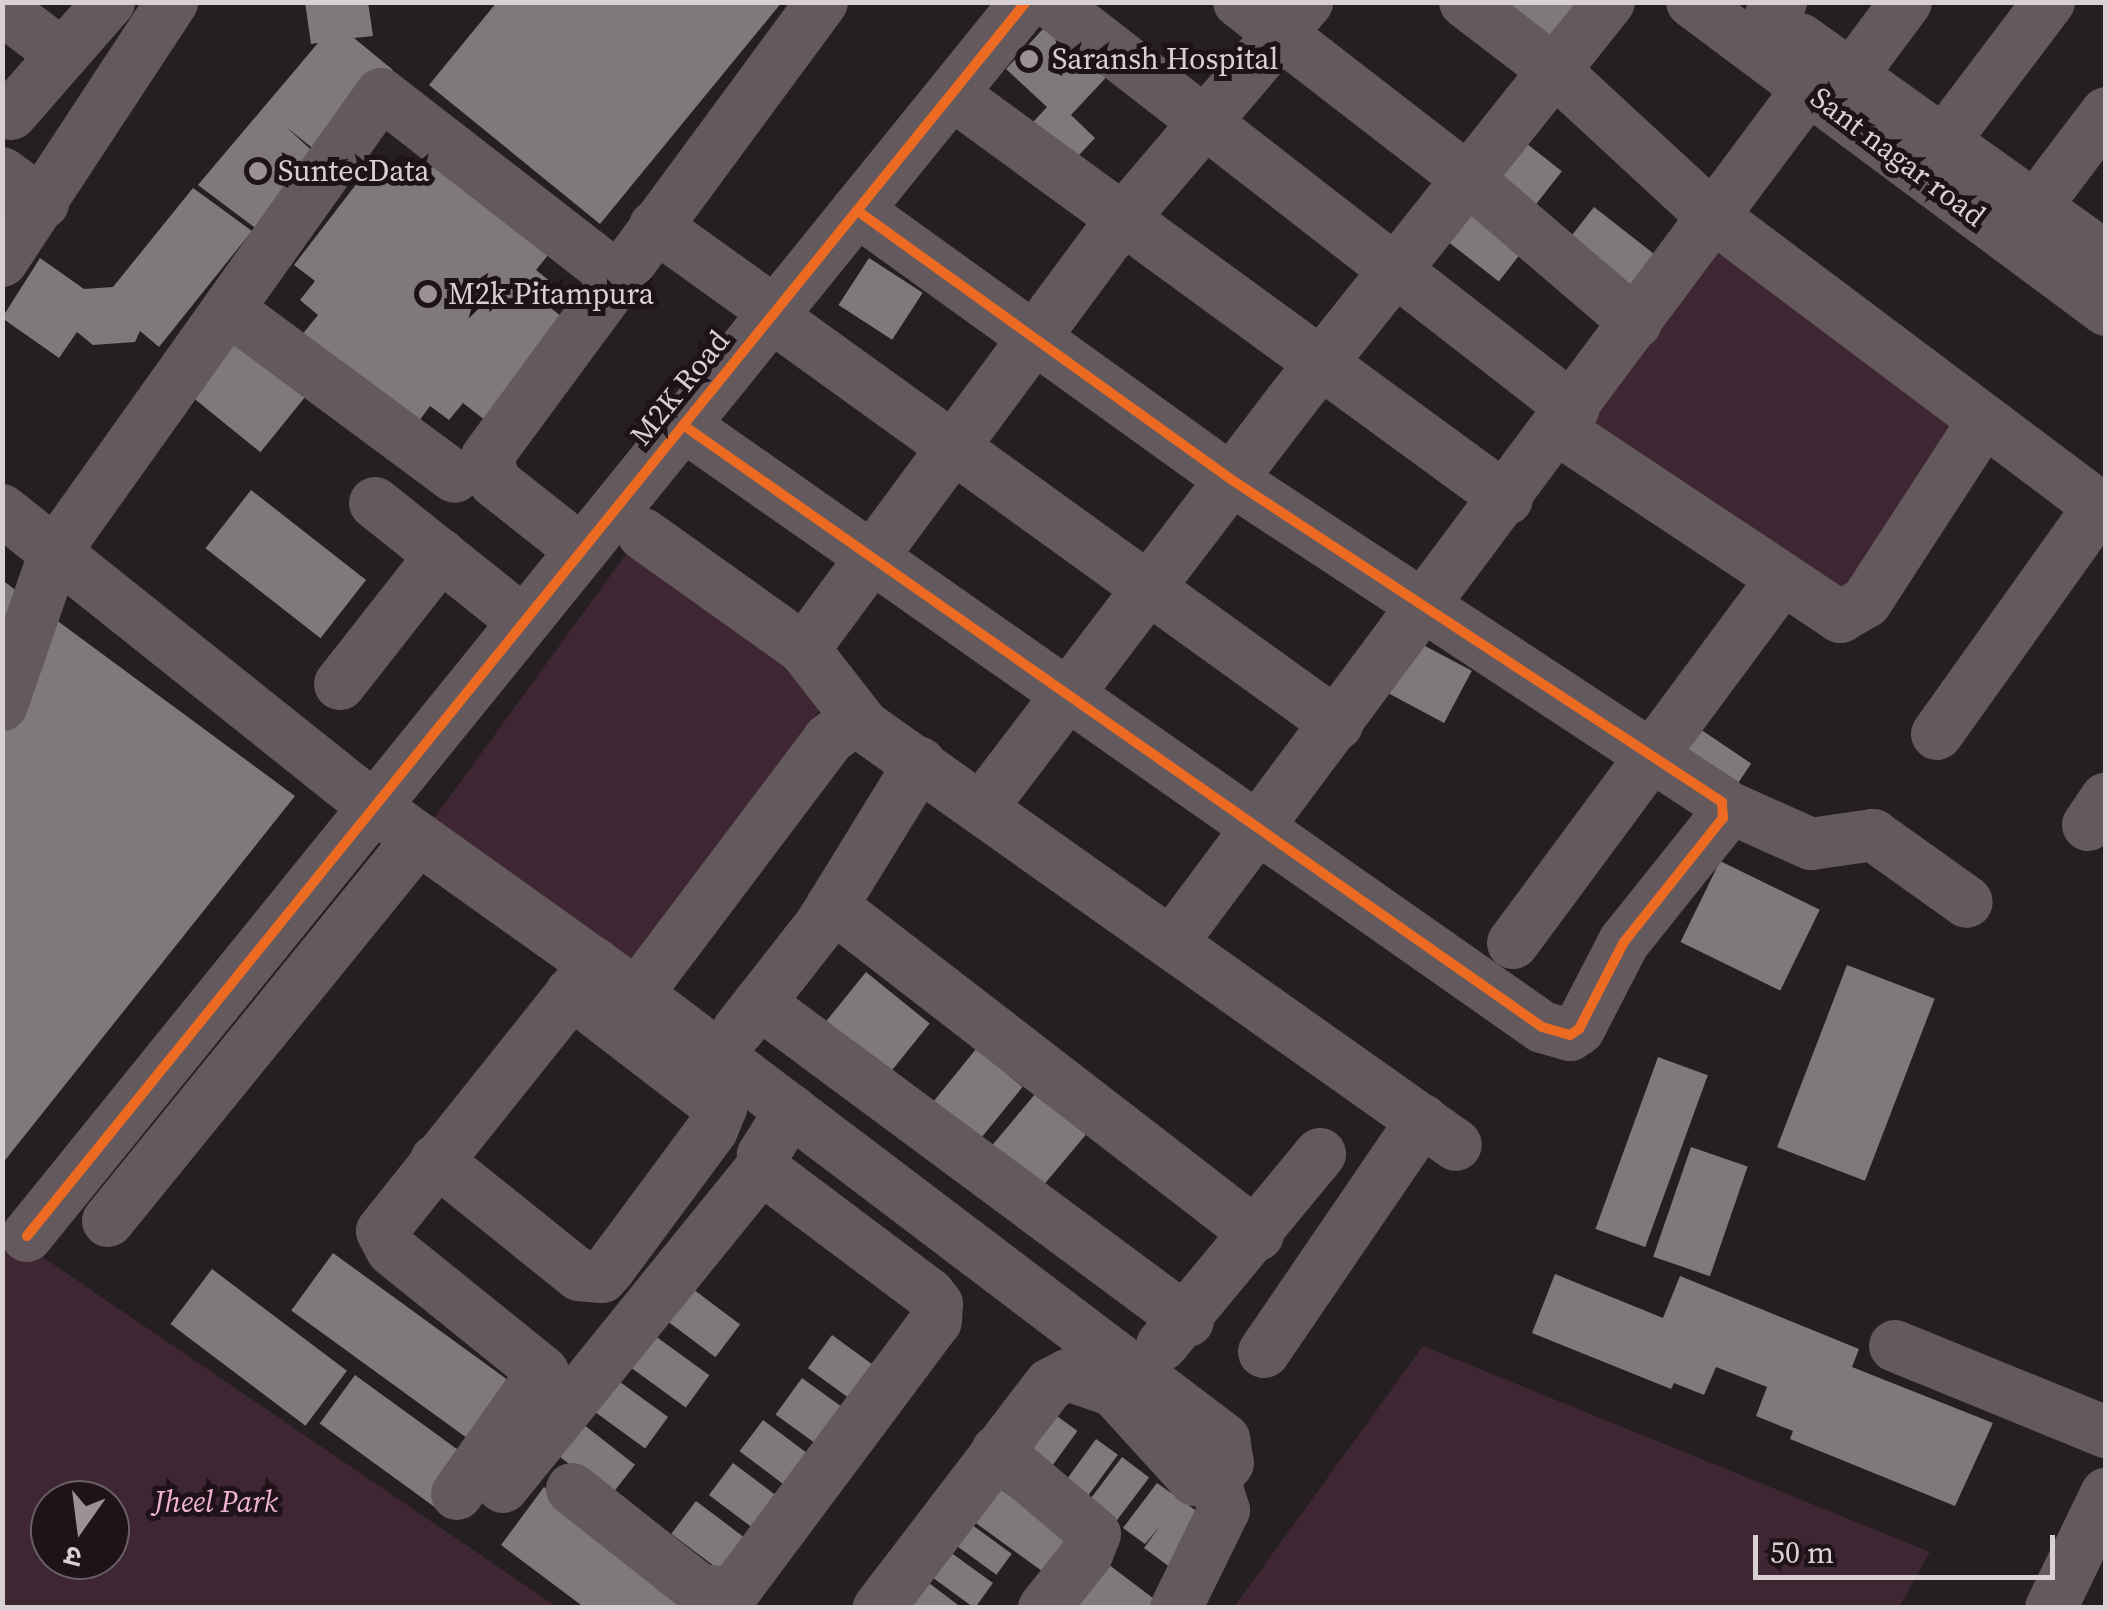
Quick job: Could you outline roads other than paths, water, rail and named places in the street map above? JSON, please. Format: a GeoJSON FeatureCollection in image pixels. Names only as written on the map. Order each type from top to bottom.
{"type":"FeatureCollection","features":[{"type":"Feature","properties":{"kind":"street"},"geometry":{"type":"LineString","coordinates":[[11,114],[109,2]]}},
{"type":"Feature","properties":{"kind":"street"},"geometry":{"type":"LineString","coordinates":[[2,261],[23,188],[172,2]]}},
{"type":"Feature","properties":{"kind":"street"},"geometry":{"type":"LineString","coordinates":[[581,550],[495,482],[487,457],[822,2]]}},
{"type":"Feature","properties":{"kind":"street","name":"M2K Road"},"geometry":{"type":"LineString","coordinates":[[26,1236],[683,425],[763,307],[857,210],[1026,2]]}},
{"type":"Feature","properties":{"kind":"street"},"geometry":{"type":"LineString","coordinates":[[1050,2],[1202,126],[1396,270],[1566,420],[1781,581],[1840,617],[1854,613],[1983,422]]}},
{"type":"Feature","properties":{"kind":"street"},"geometry":{"type":"LineString","coordinates":[[1239,2],[1294,18],[1468,179],[1636,323]]}},
{"type":"Feature","properties":{"kind":"street"},"geometry":{"type":"LineString","coordinates":[[1465,2],[1555,71],[1711,215],[2102,510],[1938,734]]}},
{"type":"Feature","properties":{"kind":"street"},"geometry":{"type":"LineString","coordinates":[[982,807],[1320,365],[1609,2]]}},
{"type":"Feature","properties":{"kind":"street","name":"Sant nagar road"},"geometry":{"type":"LineString","coordinates":[[1692,2],[1943,142],[2106,257]]}},
{"type":"Feature","properties":{"kind":"street"},"geometry":{"type":"LineString","coordinates":[[1172,942],[1566,420],[1711,215],[1828,75],[1906,2]]}},
{"type":"Feature","properties":{"kind":"street"},"geometry":{"type":"LineString","coordinates":[[1943,142],[2050,2]]}},
{"type":"Feature","properties":{"kind":"street","name":"Sant nagar road"},"geometry":{"type":"LineString","coordinates":[[1767,7],[1828,75],[2106,310]]}},
{"type":"Feature","properties":{"kind":"street"},"geometry":{"type":"LineString","coordinates":[[2,8],[63,55]]}},
{"type":"Feature","properties":{"kind":"street"},"geometry":{"type":"LineString","coordinates":[[804,649],[1120,222],[1294,18]]}},
{"type":"Feature","properties":{"kind":"street"},"geometry":{"type":"LineString","coordinates":[[2,705],[56,552],[380,94],[618,277]]}},
{"type":"Feature","properties":{"kind":"street"},"geometry":{"type":"LineString","coordinates":[[952,94],[1120,222],[1507,499]]}},
{"type":"Feature","properties":{"kind":"street"},"geometry":{"type":"LineString","coordinates":[[2035,206],[2106,114]]}},
{"type":"Feature","properties":{"kind":"street"},"geometry":{"type":"LineString","coordinates":[[857,210],[1032,340],[1232,480],[1726,806],[1811,844],[1873,834],[1967,902]]}},
{"type":"Feature","properties":{"kind":"street"},"geometry":{"type":"LineString","coordinates":[[655,226],[952,449],[1151,585],[1337,724]]}},
{"type":"Feature","properties":{"kind":"street"},"geometry":{"type":"LineString","coordinates":[[228,309],[455,477]]}},
{"type":"Feature","properties":{"kind":"street"},"geometry":{"type":"LineString","coordinates":[[683,425],[1255,832],[1542,1027],[1570,1034],[1585,1020],[1624,942],[1726,806]]}},
{"type":"Feature","properties":{"kind":"street"},"geometry":{"type":"LineString","coordinates":[[374,503],[523,621]]}},
{"type":"Feature","properties":{"kind":"street"},"geometry":{"type":"LineString","coordinates":[[2,510],[373,806],[419,838],[583,978],[721,1108],[712,1130],[602,1277],[579,1275],[436,1160]]}},
{"type":"Feature","properties":{"kind":"street"},"geometry":{"type":"LineString","coordinates":[[643,534],[804,649],[864,726],[1439,1133],[1264,1352]]}},
{"type":"Feature","properties":{"kind":"street"},"geometry":{"type":"LineString","coordinates":[[340,684],[441,556]]}},
{"type":"Feature","properties":{"kind":"street"},"geometry":{"type":"LineString","coordinates":[[1513,942],[1781,581]]}},
{"type":"Feature","properties":{"kind":"street"},"geometry":{"type":"LineString","coordinates":[[637,994],[829,739],[846,726],[864,726]]}},
{"type":"Feature","properties":{"kind":"street"},"geometry":{"type":"LineString","coordinates":[[719,1055],[832,906],[920,763]]}},
{"type":"Feature","properties":{"kind":"street"},"geometry":{"type":"LineString","coordinates":[[108,1221],[419,838]]}},
{"type":"Feature","properties":{"kind":"street"},"geometry":{"type":"LineString","coordinates":[[832,906],[1258,1235]]}},
{"type":"Feature","properties":{"kind":"street"},"geometry":{"type":"LineString","coordinates":[[583,978],[637,994],[1224,1439],[1224,1510],[1176,1608]]}},
{"type":"Feature","properties":{"kind":"street"},"geometry":{"type":"LineString","coordinates":[[583,978],[389,1218],[384,1242],[543,1372],[470,1503],[764,1166],[767,1145],[791,1110]]}},
{"type":"Feature","properties":{"kind":"street"},"geometry":{"type":"LineString","coordinates":[[759,1003],[1172,1336],[1258,1235],[1320,1154]]}},
{"type":"Feature","properties":{"kind":"street"},"geometry":{"type":"LineString","coordinates":[[572,1489],[700,1590],[733,1593],[936,1321],[937,1304],[929,1294],[764,1166]]}},
{"type":"Feature","properties":{"kind":"street"},"geometry":{"type":"LineString","coordinates":[[1895,1346],[2106,1432]]}},
{"type":"Feature","properties":{"kind":"street"},"geometry":{"type":"LineString","coordinates":[[879,1608],[1050,1384],[1068,1375],[1114,1391],[1195,1480],[1221,1471]]}},
{"type":"Feature","properties":{"kind":"street"},"geometry":{"type":"LineString","coordinates":[[997,1452],[1095,1534],[1087,1554],[1044,1608]]}},
{"type":"Feature","properties":{"kind":"street"},"geometry":{"type":"LineString","coordinates":[[2051,1608],[2106,1494]]}},
{"type":"Feature","properties":{"kind":"place","name":"Saransh Hospital"},"geometry":{"type":"Point","coordinates":[1029,59]}},
{"type":"Feature","properties":{"kind":"place","name":"SuntecData"},"geometry":{"type":"Point","coordinates":[258,171]}},
{"type":"Feature","properties":{"kind":"place","name":"M2k Pitampura"},"geometry":{"type":"Point","coordinates":[428,294]}},
{"type":"Feature","properties":{"kind":"park label","name":"Jheel Park"},"geometry":{"type":"Point","coordinates":[216,1502]}}]}
